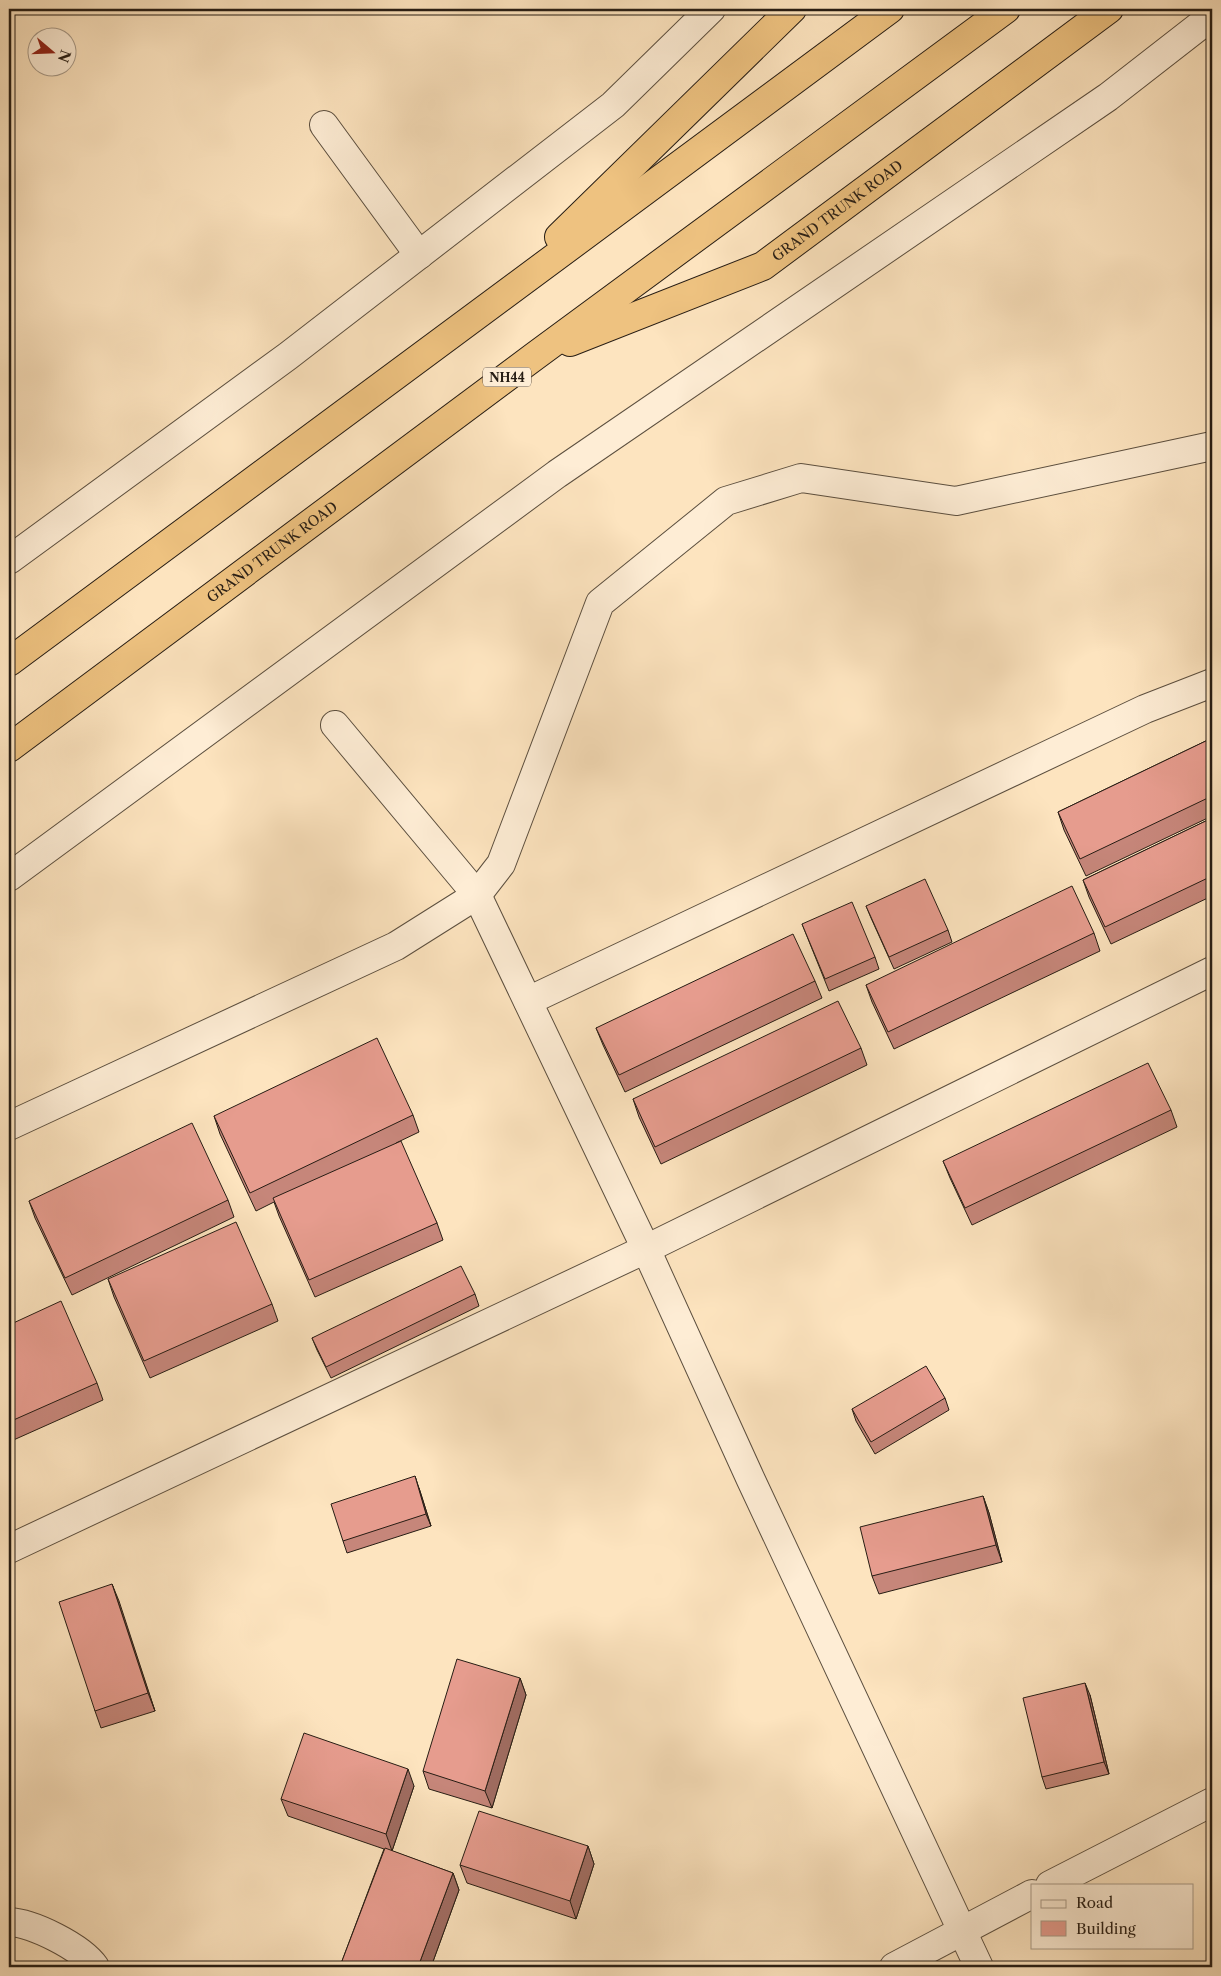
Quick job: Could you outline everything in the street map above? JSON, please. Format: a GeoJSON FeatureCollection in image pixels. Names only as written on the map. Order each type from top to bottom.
{"type":"FeatureCollection","features":[{"type":"Feature","properties":{"kind":"highway"},"geometry":{"type":"LineString","coordinates":[[486,308],[792,9]]}},
{"type":"Feature","properties":{"kind":"highway"},"geometry":{"type":"LineString","coordinates":[[9,662],[890,9]]}},
{"type":"Feature","properties":{"kind":"highway","name":"GRAND TRUNK ROAD"},"geometry":{"type":"LineString","coordinates":[[9,748],[535,356],[1006,9]]}},
{"type":"Feature","properties":{"kind":"highway","name":"GRAND TRUNK ROAD"},"geometry":{"type":"LineString","coordinates":[[535,356],[763,266],[1109,9]]}},
{"type":"Feature","properties":{"kind":"street"},"geometry":{"type":"LineString","coordinates":[[9,560],[288,356],[613,104],[711,9]]}},
{"type":"Feature","properties":{"kind":"street"},"geometry":{"type":"LineString","coordinates":[[9,877],[557,474],[1108,97],[1212,16]]}},
{"type":"Feature","properties":{"kind":"street"},"geometry":{"type":"LineString","coordinates":[[324,125],[419,255]]}},
{"type":"Feature","properties":{"kind":"street"},"geometry":{"type":"LineString","coordinates":[[9,1126],[396,946],[477,895],[501,864],[600,603],[726,501],[801,478],[956,501],[1212,446]]}},
{"type":"Feature","properties":{"kind":"street"},"geometry":{"type":"LineString","coordinates":[[528,1001],[1145,709],[1212,683]]}},
{"type":"Feature","properties":{"kind":"street"},"geometry":{"type":"LineString","coordinates":[[335,725],[477,895],[646,1249],[755,1489],[979,1967]]}},
{"type":"Feature","properties":{"kind":"street"},"geometry":{"type":"LineString","coordinates":[[9,1548],[646,1249],[1212,971]]}},
{"type":"Feature","properties":{"kind":"street"},"geometry":{"type":"LineString","coordinates":[[1052,1884],[1212,1802]]}},
{"type":"Feature","properties":{"kind":"street"},"geometry":{"type":"LineString","coordinates":[[894,1967],[1031,1895]]}},
{"type":"Feature","properties":{"kind":"street"},"geometry":{"type":"LineString","coordinates":[[9,1922],[18,1922],[67,1942],[95,1967]]}},
{"type":"Feature","properties":{"kind":"building"},"geometry":{"type":"Polygon","coordinates":[[[1212,738],[1212,796],[1080,859],[1058,812],[1212,738]]]}},
{"type":"Feature","properties":{"kind":"building"},"geometry":{"type":"Polygon","coordinates":[[[1212,818],[1212,876],[1105,927],[1083,880],[1212,818]]]}},
{"type":"Feature","properties":{"kind":"building"},"geometry":{"type":"Polygon","coordinates":[[[925,879],[948,930],[889,957],[866,906],[925,879]]]}},
{"type":"Feature","properties":{"kind":"building"},"geometry":{"type":"Polygon","coordinates":[[[1072,886],[1094,933],[888,1032],[866,985],[1072,886]]]}},
{"type":"Feature","properties":{"kind":"building"},"geometry":{"type":"Polygon","coordinates":[[[852,902],[875,957],[825,979],[802,924],[852,902]]]}},
{"type":"Feature","properties":{"kind":"building"},"geometry":{"type":"Polygon","coordinates":[[[793,934],[815,981],[619,1075],[596,1028],[793,934]]]}},
{"type":"Feature","properties":{"kind":"building"},"geometry":{"type":"Polygon","coordinates":[[[838,1001],[861,1048],[655,1147],[633,1099],[838,1001]]]}},
{"type":"Feature","properties":{"kind":"building"},"geometry":{"type":"Polygon","coordinates":[[[377,1038],[413,1115],[250,1193],[214,1116],[377,1038]]]}},
{"type":"Feature","properties":{"kind":"building"},"geometry":{"type":"Polygon","coordinates":[[[1148,1063],[1171,1110],[965,1208],[943,1161],[1148,1063]]]}},
{"type":"Feature","properties":{"kind":"building"},"geometry":{"type":"Polygon","coordinates":[[[192,1123],[228,1200],[65,1278],[29,1201],[192,1123]]]}},
{"type":"Feature","properties":{"kind":"building"},"geometry":{"type":"Polygon","coordinates":[[[401,1141],[437,1223],[309,1280],[273,1198],[401,1141]]]}},
{"type":"Feature","properties":{"kind":"building"},"geometry":{"type":"Polygon","coordinates":[[[236,1222],[272,1304],[144,1361],[108,1279],[236,1222]]]}},
{"type":"Feature","properties":{"kind":"building"},"geometry":{"type":"Polygon","coordinates":[[[461,1266],[475,1294],[326,1367],[312,1338],[461,1266]]]}},
{"type":"Feature","properties":{"kind":"building"},"geometry":{"type":"Polygon","coordinates":[[[61,1301],[97,1383],[9,1422],[9,1325],[61,1301]]]}},
{"type":"Feature","properties":{"kind":"building"},"geometry":{"type":"Polygon","coordinates":[[[926,1366],[945,1398],[871,1442],[852,1409],[926,1366]]]}},
{"type":"Feature","properties":{"kind":"building"},"geometry":{"type":"Polygon","coordinates":[[[415,1476],[426,1514],[343,1541],[331,1504],[415,1476]]]}},
{"type":"Feature","properties":{"kind":"building"},"geometry":{"type":"Polygon","coordinates":[[[983,1496],[996,1545],[872,1576],[860,1527],[983,1496]]]}},
{"type":"Feature","properties":{"kind":"building"},"geometry":{"type":"Polygon","coordinates":[[[112,1584],[148,1693],[95,1711],[59,1602],[112,1584]]]}},
{"type":"Feature","properties":{"kind":"building"},"geometry":{"type":"Polygon","coordinates":[[[457,1659],[520,1678],[485,1791],[423,1771],[457,1659]]]}},
{"type":"Feature","properties":{"kind":"building"},"geometry":{"type":"Polygon","coordinates":[[[1085,1683],[1104,1762],[1042,1777],[1023,1698],[1085,1683]]]}},
{"type":"Feature","properties":{"kind":"building"},"geometry":{"type":"Polygon","coordinates":[[[304,1733],[408,1769],[386,1834],[281,1799],[304,1733]]]}},
{"type":"Feature","properties":{"kind":"building"},"geometry":{"type":"Polygon","coordinates":[[[479,1811],[588,1846],[570,1901],[460,1865],[479,1811]]]}},
{"type":"Feature","properties":{"kind":"building"},"geometry":{"type":"Polygon","coordinates":[[[385,1848],[453,1873],[418,1967],[358,1967],[342,1961],[385,1848]]]}}]}
